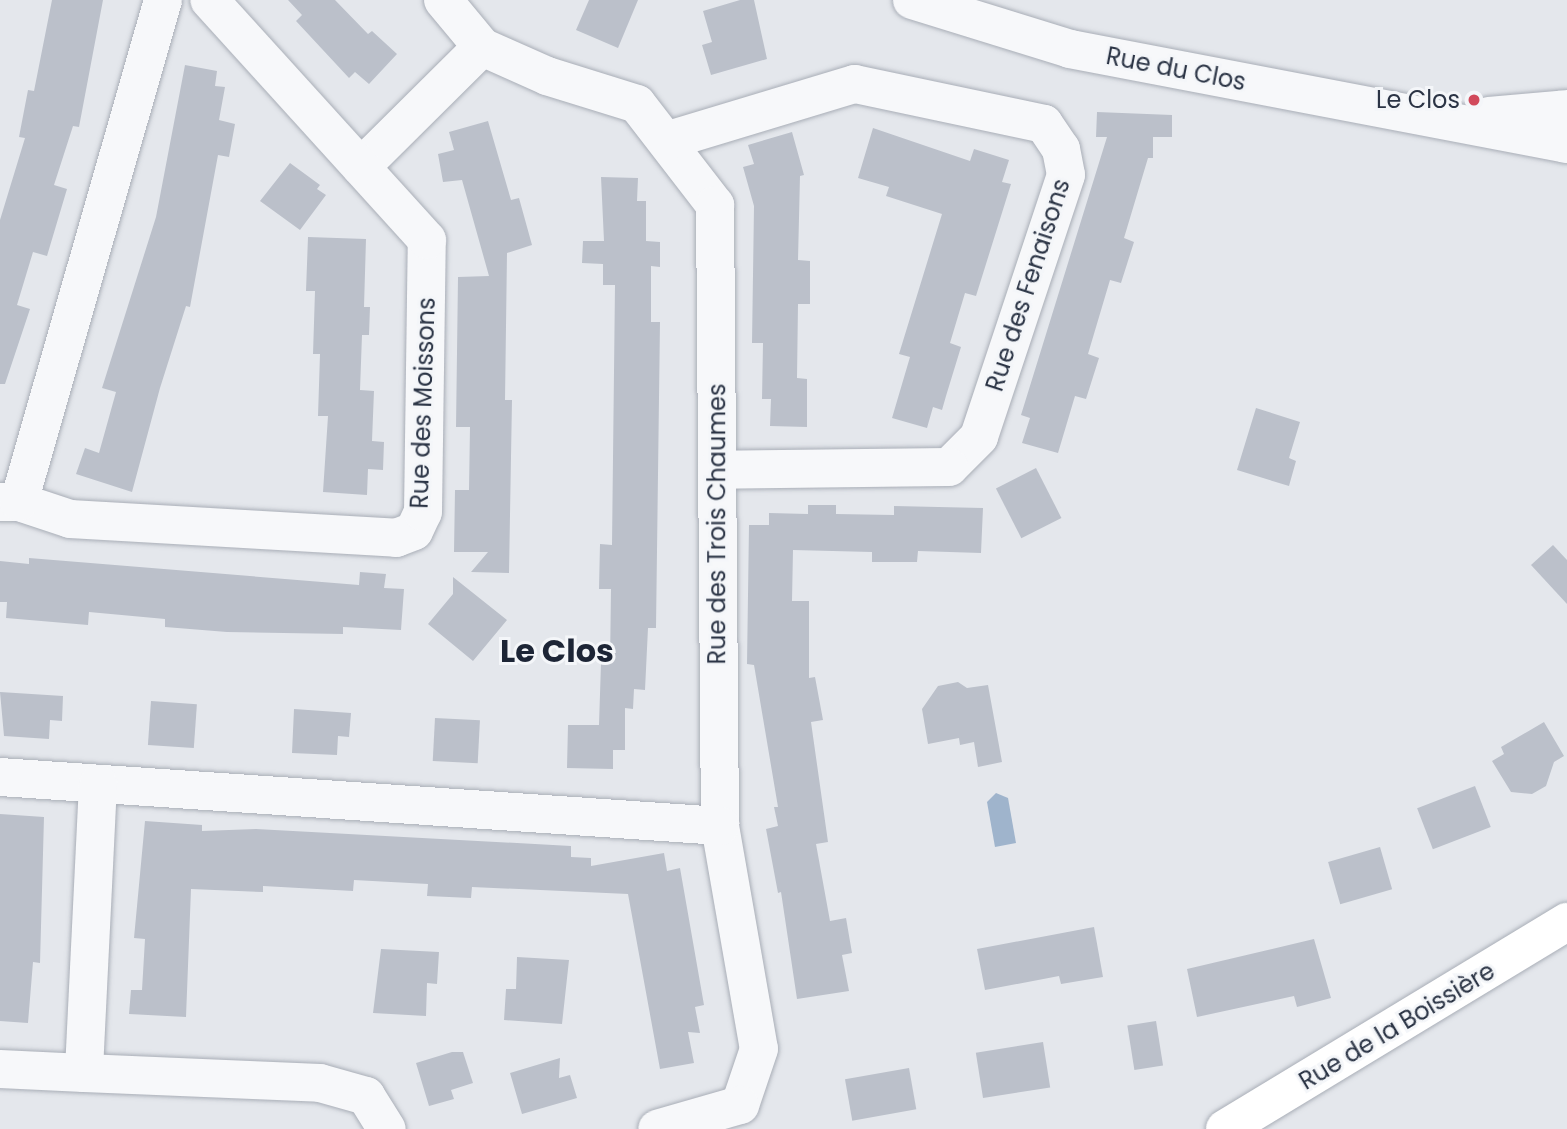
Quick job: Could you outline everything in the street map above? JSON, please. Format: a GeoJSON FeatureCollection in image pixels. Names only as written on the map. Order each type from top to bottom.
{"type":"FeatureCollection","features":[{"type":"Feature","properties":{"kind":"main road","name":"Rue de la Boissière"},"geometry":{"type":"LineString","coordinates":[[1226,1129],[1567,922]]}},
{"type":"Feature","properties":{"kind":"street","name":"Rue des Moissons"},"geometry":{"type":"LineString","coordinates":[[163,0],[9,502],[70,519],[396,538],[414,531],[423,512],[427,240],[209,0]]}},
{"type":"Feature","properties":{"kind":"street","name":"Rue des Trois Chaumes"},"geometry":{"type":"LineString","coordinates":[[443,0],[482,47],[547,76],[637,104],[669,140],[715,205],[720,826],[759,1049],[740,1105],[656,1129]]}},
{"type":"Feature","properties":{"kind":"street","name":"Rue du Clos"},"geometry":{"type":"LineString","coordinates":[[912,0],[1070,49],[1567,144]]}},
{"type":"Feature","properties":{"kind":"street"},"geometry":{"type":"LineString","coordinates":[[361,167],[482,47]]}},
{"type":"Feature","properties":{"kind":"street","name":"Rue des Fenaisons"},"geometry":{"type":"LineString","coordinates":[[669,140],[855,84],[1044,124],[1061,149],[1066,175],[979,437],[949,467],[717,470]]}},
{"type":"Feature","properties":{"kind":"street","name":"Rue du Clos"},"geometry":{"type":"LineString","coordinates":[[1445,120],[1567,109]]}},
{"type":"Feature","properties":{"kind":"street"},"geometry":{"type":"LineString","coordinates":[[0,777],[720,826]]}},
{"type":"Feature","properties":{"kind":"street"},"geometry":{"type":"LineString","coordinates":[[84,1073],[99,784]]}},
{"type":"Feature","properties":{"kind":"street"},"geometry":{"type":"LineString","coordinates":[[0,1069],[320,1083],[366,1096],[387,1129]]}},
{"type":"Feature","properties":{"kind":"water"},"geometry":{"type":"Polygon","coordinates":[[[996,793],[1008,798],[1016,843],[995,847],[987,802],[996,793]]]}},
{"type":"Feature","properties":{"kind":"building"},"geometry":{"type":"Polygon","coordinates":[[[52,0],[103,0],[79,127],[73,126],[54,185],[67,189],[47,256],[33,252],[17,305],[30,309],[5,384],[0,384],[0,220],[25,138],[19,137],[28,90],[34,91],[52,0]]]}},
{"type":"Feature","properties":{"kind":"building"},"geometry":{"type":"Polygon","coordinates":[[[288,0],[335,0],[368,34],[372,31],[397,54],[369,84],[355,72],[349,78],[296,21],[302,15],[288,0]]]}},
{"type":"Feature","properties":{"kind":"building"},"geometry":{"type":"Polygon","coordinates":[[[589,0],[638,0],[618,48],[576,30],[589,0]]]}},
{"type":"Feature","properties":{"kind":"building"},"geometry":{"type":"Polygon","coordinates":[[[740,0],[754,0],[767,59],[711,75],[702,45],[712,42],[703,11],[740,0]]]}},
{"type":"Feature","properties":{"kind":"building"},"geometry":{"type":"Polygon","coordinates":[[[185,65],[217,71],[215,86],[225,87],[219,120],[235,124],[229,157],[218,155],[190,307],[186,306],[160,388],[132,492],[76,474],[85,448],[99,453],[116,392],[102,388],[156,217],[185,65]]]}},
{"type":"Feature","properties":{"kind":"building"},"geometry":{"type":"Polygon","coordinates":[[[1097,112],[1172,115],[1172,137],[1153,137],[1153,158],[1148,158],[1124,238],[1134,242],[1121,283],[1110,280],[1088,354],[1099,358],[1086,399],[1075,396],[1058,453],[1022,443],[1030,418],[1021,415],[1107,137],[1096,137],[1097,112]]]}},
{"type":"Feature","properties":{"kind":"building"},"geometry":{"type":"Polygon","coordinates":[[[488,121],[511,200],[519,198],[532,245],[507,253],[505,400],[512,400],[509,573],[471,572],[488,552],[454,552],[455,490],[469,490],[470,427],[456,427],[458,277],[489,276],[462,180],[443,182],[438,154],[454,150],[449,132],[488,121]]]}},
{"type":"Feature","properties":{"kind":"building"},"geometry":{"type":"Polygon","coordinates":[[[873,128],[970,161],[974,149],[1009,160],[1002,182],[1011,184],[976,296],[965,293],[950,343],[961,347],[942,410],[933,407],[927,428],[892,418],[910,357],[899,354],[942,214],[886,196],[889,187],[858,178],[873,128]]]}},
{"type":"Feature","properties":{"kind":"building"},"geometry":{"type":"Polygon","coordinates":[[[792,132],[804,175],[800,176],[798,260],[810,261],[810,304],[798,304],[797,378],[807,379],[807,427],[770,426],[771,399],[762,399],[763,343],[752,343],[754,206],[743,167],[754,164],[748,145],[792,132]]]}},
{"type":"Feature","properties":{"kind":"building"},"geometry":{"type":"Polygon","coordinates":[[[290,163],[320,185],[317,189],[326,195],[300,230],[260,201],[290,163]]]}},
{"type":"Feature","properties":{"kind":"building"},"geometry":{"type":"Polygon","coordinates":[[[601,177],[638,178],[637,201],[646,201],[646,241],[660,242],[660,267],[651,266],[651,322],[660,322],[656,628],[648,628],[645,690],[634,689],[633,709],[625,708],[625,750],[613,750],[613,769],[567,768],[568,725],[599,725],[601,663],[610,664],[611,589],[599,589],[600,544],[612,545],[615,285],[603,285],[603,264],[582,263],[583,241],[604,241],[601,177]]]}},
{"type":"Feature","properties":{"kind":"building"},"geometry":{"type":"Polygon","coordinates":[[[308,237],[366,239],[364,307],[370,307],[369,335],[362,335],[360,390],[374,391],[372,441],[384,442],[383,470],[368,469],[367,495],[323,492],[328,416],[318,416],[320,354],[313,354],[315,291],[306,291],[308,237]]]}},
{"type":"Feature","properties":{"kind":"building"},"geometry":{"type":"Polygon","coordinates":[[[1256,408],[1300,422],[1289,458],[1296,461],[1289,486],[1237,470],[1256,408]]]}},
{"type":"Feature","properties":{"kind":"building"},"geometry":{"type":"Polygon","coordinates":[[[1036,468],[1061,518],[1021,538],[996,488],[1036,468]]]}},
{"type":"Feature","properties":{"kind":"building"},"geometry":{"type":"Polygon","coordinates":[[[808,505],[836,505],[836,514],[894,515],[894,506],[983,508],[981,553],[918,551],[917,562],[872,562],[872,552],[793,550],[792,601],[809,601],[809,678],[815,677],[823,720],[811,722],[828,842],[816,844],[830,921],[846,918],[852,953],[842,955],[849,991],[797,999],[781,892],[778,893],[766,829],[778,826],[774,807],[778,807],[754,665],[747,664],[749,525],[769,525],[769,513],[808,514],[808,505]]]}},
{"type":"Feature","properties":{"kind":"building"},"geometry":{"type":"Polygon","coordinates":[[[1553,545],[1567,560],[1567,604],[1531,565],[1553,545]]]}},
{"type":"Feature","properties":{"kind":"building"},"geometry":{"type":"Polygon","coordinates":[[[29,558],[359,585],[360,572],[386,574],[384,588],[404,589],[401,630],[343,627],[343,634],[227,632],[165,627],[165,619],[89,612],[88,625],[6,618],[7,602],[0,602],[0,561],[29,564],[29,558]]]}},
{"type":"Feature","properties":{"kind":"building"},"geometry":{"type":"Polygon","coordinates":[[[453,577],[507,620],[473,661],[428,624],[453,594],[453,577]]]}},
{"type":"Feature","properties":{"kind":"building"},"geometry":{"type":"Polygon","coordinates":[[[958,682],[967,688],[988,685],[1002,762],[978,767],[974,742],[960,745],[959,738],[928,744],[922,709],[938,686],[958,682]]]}},
{"type":"Feature","properties":{"kind":"building"},"geometry":{"type":"Polygon","coordinates":[[[0,692],[63,696],[62,721],[50,720],[49,739],[4,736],[0,692]]]}},
{"type":"Feature","properties":{"kind":"building"},"geometry":{"type":"Polygon","coordinates":[[[151,701],[197,704],[194,748],[148,745],[151,701]]]}},
{"type":"Feature","properties":{"kind":"building"},"geometry":{"type":"Polygon","coordinates":[[[294,709],[351,713],[349,737],[338,736],[337,755],[292,753],[294,709]]]}},
{"type":"Feature","properties":{"kind":"building"},"geometry":{"type":"Polygon","coordinates":[[[435,718],[480,720],[478,763],[433,761],[435,718]]]}},
{"type":"Feature","properties":{"kind":"building"},"geometry":{"type":"Polygon","coordinates":[[[1544,722],[1564,756],[1554,762],[1546,786],[1532,794],[1511,792],[1492,761],[1504,754],[1501,747],[1544,722]]]}},
{"type":"Feature","properties":{"kind":"building"},"geometry":{"type":"Polygon","coordinates":[[[1475,786],[1491,827],[1433,849],[1417,808],[1475,786]]]}},
{"type":"Feature","properties":{"kind":"building"},"geometry":{"type":"Polygon","coordinates":[[[0,814],[44,817],[40,963],[33,962],[28,1023],[0,1021],[0,814]]]}},
{"type":"Feature","properties":{"kind":"building"},"geometry":{"type":"Polygon","coordinates":[[[145,821],[202,825],[202,831],[256,829],[571,846],[571,857],[591,858],[591,866],[664,853],[667,871],[680,868],[704,1005],[695,1007],[700,1033],[688,1032],[694,1063],[660,1069],[628,894],[472,887],[471,898],[427,896],[428,884],[354,880],[353,891],[263,886],[263,892],[191,889],[186,1017],[129,1014],[131,990],[142,990],[145,939],[134,938],[145,821]]]}},
{"type":"Feature","properties":{"kind":"building"},"geometry":{"type":"Polygon","coordinates":[[[1380,847],[1392,889],[1340,904],[1328,862],[1380,847]]]}},
{"type":"Feature","properties":{"kind":"building"},"geometry":{"type":"Polygon","coordinates":[[[1094,927],[1103,977],[1061,984],[1059,976],[985,990],[977,949],[1094,927]]]}},
{"type":"Feature","properties":{"kind":"building"},"geometry":{"type":"Polygon","coordinates":[[[1314,939],[1331,998],[1297,1007],[1294,996],[1197,1017],[1187,969],[1314,939]]]}},
{"type":"Feature","properties":{"kind":"building"},"geometry":{"type":"Polygon","coordinates":[[[381,949],[439,952],[437,984],[427,983],[426,1016],[373,1013],[381,949]]]}},
{"type":"Feature","properties":{"kind":"building"},"geometry":{"type":"Polygon","coordinates":[[[517,957],[569,960],[562,1024],[504,1020],[506,989],[516,989],[517,957]]]}},
{"type":"Feature","properties":{"kind":"building"},"geometry":{"type":"Polygon","coordinates":[[[1156,1021],[1163,1065],[1134,1070],[1127,1026],[1156,1021]]]}},
{"type":"Feature","properties":{"kind":"building"},"geometry":{"type":"Polygon","coordinates":[[[1043,1042],[1050,1087],[983,1098],[976,1053],[1043,1042]]]}},
{"type":"Feature","properties":{"kind":"building"},"geometry":{"type":"Polygon","coordinates":[[[452,1052],[463,1052],[473,1083],[451,1090],[454,1099],[429,1106],[416,1063],[452,1052]]]}},
{"type":"Feature","properties":{"kind":"building"},"geometry":{"type":"Polygon","coordinates":[[[560,1058],[559,1078],[570,1075],[577,1098],[522,1114],[510,1073],[560,1058]]]}},
{"type":"Feature","properties":{"kind":"building"},"geometry":{"type":"Polygon","coordinates":[[[909,1068],[916,1109],[852,1121],[845,1079],[909,1068]]]}},
{"type":"Feature","properties":{"kind":"place","name":"Le Clos"},"geometry":{"type":"Point","coordinates":[1474,100]}},
{"type":"Feature","properties":{"kind":"district","name":"Le Clos"},"geometry":{"type":"Point","coordinates":[557,651]}}]}
